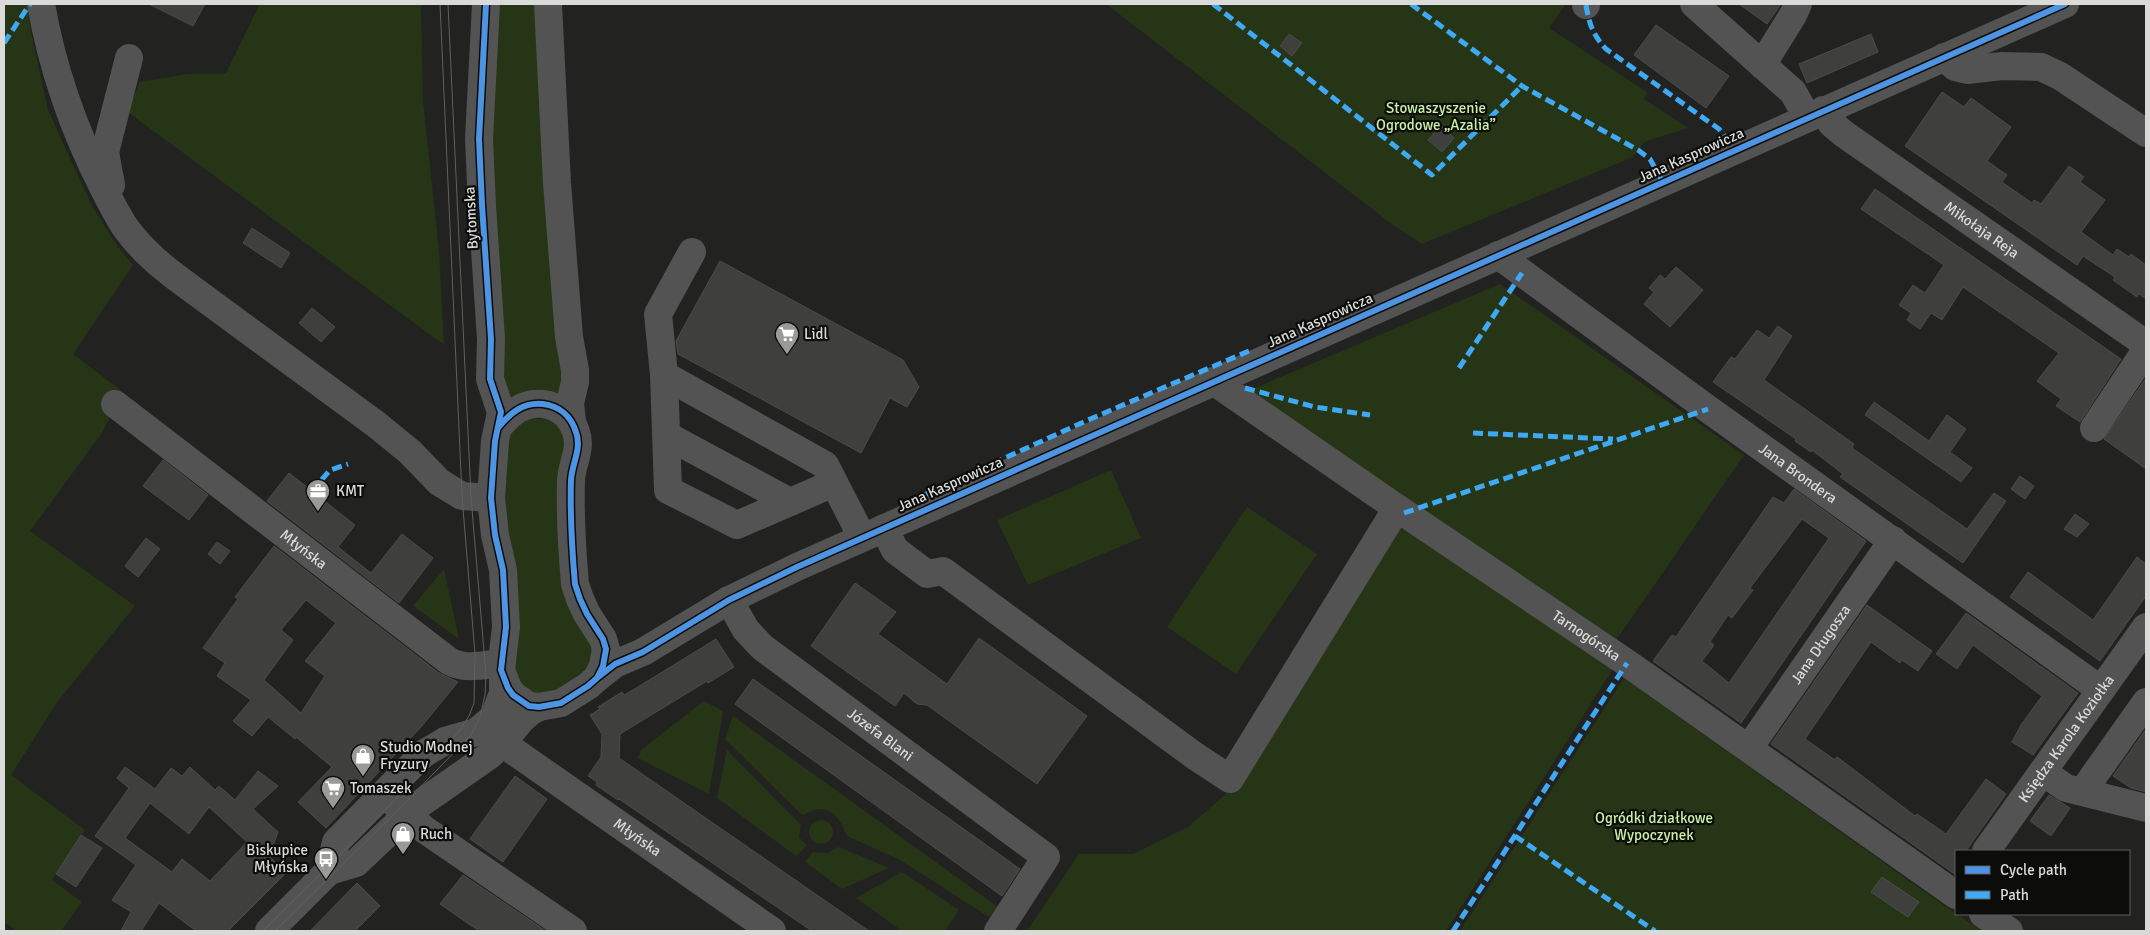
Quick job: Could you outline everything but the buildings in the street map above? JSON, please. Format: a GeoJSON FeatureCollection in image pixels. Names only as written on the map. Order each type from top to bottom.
{"type":"FeatureCollection","features":[{"type":"Feature","properties":{"kind":"street"},"geometry":{"type":"LineString","coordinates":[[41,4],[65,98],[76,131],[115,210],[126,228],[155,261],[377,425],[410,452],[439,482],[462,496],[492,498]]}},
{"type":"Feature","properties":{"kind":"street","name":"Bytomska"},"geometry":{"type":"LineString","coordinates":[[486,4],[481,69],[480,149],[492,339],[490,379],[501,412],[495,441],[492,498],[495,535],[503,570],[506,627],[502,670]]}},
{"type":"Feature","properties":{"kind":"street"},"geometry":{"type":"LineString","coordinates":[[548,4],[569,337],[575,370],[575,382],[570,403],[572,422],[578,443],[571,478],[575,584],[580,599],[598,630],[606,649],[603,666],[596,678]]}},
{"type":"Feature","properties":{"kind":"street","name":"Mikołaja Reja"},"geometry":{"type":"LineString","coordinates":[[1694,4],[1815,114],[2146,344]]}},
{"type":"Feature","properties":{"kind":"street"},"geometry":{"type":"LineString","coordinates":[[1762,65],[1798,4]]}},
{"type":"Feature","properties":{"kind":"street","name":"Jana Kasprowicza"},"geometry":{"type":"LineString","coordinates":[[539,707],[561,702],[588,686],[615,664],[643,652],[729,600],[873,532],[2065,4]]}},
{"type":"Feature","properties":{"kind":"street"},"geometry":{"type":"LineString","coordinates":[[1944,57],[1954,67],[1967,70],[2002,66],[2041,67],[2060,76],[2146,133]]}},
{"type":"Feature","properties":{"kind":"street"},"geometry":{"type":"LineString","coordinates":[[115,210],[105,152],[129,58]]}},
{"type":"Feature","properties":{"kind":"street"},"geometry":{"type":"LineString","coordinates":[[692,252],[658,314],[664,375],[668,490],[737,525],[834,483]]}},
{"type":"Feature","properties":{"kind":"street","name":"Jana Brondera"},"geometry":{"type":"LineString","coordinates":[[1498,255],[1708,409],[2101,690]]}},
{"type":"Feature","properties":{"kind":"street"},"geometry":{"type":"LineString","coordinates":[[2094,428],[2146,350]]}},
{"type":"Feature","properties":{"kind":"street"},"geometry":{"type":"LineString","coordinates":[[664,375],[824,465],[834,483],[873,532],[895,550],[928,574],[943,571],[1195,756],[1230,779],[1397,508]]}},
{"type":"Feature","properties":{"kind":"street","name":"Tarnogórska"},"geometry":{"type":"LineString","coordinates":[[1213,381],[1627,663],[1955,893]]}},
{"type":"Feature","properties":{"kind":"street","name":"Młyńska"},"geometry":{"type":"LineString","coordinates":[[115,404],[449,661],[457,666],[502,670]]}},
{"type":"Feature","properties":{"kind":"street"},"geometry":{"type":"LineString","coordinates":[[498,428],[513,412],[533,404],[556,407],[564,412],[572,422]]}},
{"type":"Feature","properties":{"kind":"street"},"geometry":{"type":"LineString","coordinates":[[666,434],[790,502]]}},
{"type":"Feature","properties":{"kind":"street","name":"Jana Długosza"},"geometry":{"type":"LineString","coordinates":[[1749,748],[1893,540]]}},
{"type":"Feature","properties":{"kind":"street","name":"Józefa Blani"},"geometry":{"type":"LineString","coordinates":[[729,600],[750,635],[762,647],[1046,857],[998,931]]}},
{"type":"Feature","properties":{"kind":"street","name":"Księdza Karola Koziołka"},"geometry":{"type":"LineString","coordinates":[[1987,850],[2146,627]]}},
{"type":"Feature","properties":{"kind":"street","name":"Jana Kasprowicza"},"geometry":{"type":"LineString","coordinates":[[598,630],[621,644],[636,646],[656,643]]}},
{"type":"Feature","properties":{"kind":"street"},"geometry":{"type":"LineString","coordinates":[[502,670],[508,688],[520,701],[529,706],[539,707]]}},
{"type":"Feature","properties":{"kind":"street"},"geometry":{"type":"LineString","coordinates":[[329,871],[336,842],[423,754],[445,741],[471,734],[486,726],[494,717],[503,693],[502,670]]}},
{"type":"Feature","properties":{"kind":"street"},"geometry":{"type":"LineString","coordinates":[[2083,791],[2146,702]]}},
{"type":"Feature","properties":{"kind":"street"},"geometry":{"type":"LineString","coordinates":[[270,931],[329,871],[356,863],[406,815],[429,796],[490,755],[521,720],[539,707]]}},
{"type":"Feature","properties":{"kind":"street","name":"Młyńska"},"geometry":{"type":"LineString","coordinates":[[502,743],[772,931]]}},
{"type":"Feature","properties":{"kind":"street"},"geometry":{"type":"LineString","coordinates":[[2043,772],[2066,788],[2146,808]]}},
{"type":"Feature","properties":{"kind":"street"},"geometry":{"type":"LineString","coordinates":[[384,793],[406,815],[425,830],[573,931]]}},
{"type":"Feature","properties":{"kind":"street"},"geometry":{"type":"LineString","coordinates":[[1985,915],[2009,931]]}},
{"type":"Feature","properties":{"kind":"green space"},"geometry":{"type":"Polygon","coordinates":[[[4,4],[28,4],[30,28],[48,110],[93,208],[119,248],[133,265],[73,354],[123,392],[102,433],[30,531],[135,606],[58,701],[11,775],[85,830],[52,880],[82,902],[61,931],[17,931],[4,922],[4,4]]]}},
{"type":"Feature","properties":{"kind":"green space"},"geometry":{"type":"Polygon","coordinates":[[[260,4],[421,4],[423,101],[439,251],[444,345],[129,113],[131,102],[140,82],[188,74],[226,73],[260,4]]]}},
{"type":"Feature","properties":{"kind":"green space"},"geometry":{"type":"Polygon","coordinates":[[[498,4],[537,4],[563,396],[512,402],[499,383],[491,138],[498,4]]]}},
{"type":"Feature","properties":{"kind":"green space","name":"Stowaszyszenie Ogrodowe „Azalia”"},"geometry":{"type":"Polygon","coordinates":[[[1106,4],[1566,4],[1549,28],[1647,92],[1644,99],[1688,128],[1644,142],[1633,157],[1422,244],[1393,225],[1106,4]]]}},
{"type":"Feature","properties":{"kind":"green space"},"geometry":{"type":"Polygon","coordinates":[[[1500,284],[1744,455],[1615,642],[1250,390],[1500,284]]]}},
{"type":"Feature","properties":{"kind":"green space"},"geometry":{"type":"Polygon","coordinates":[[[532,418],[553,420],[563,432],[593,647],[591,661],[584,673],[561,688],[541,695],[532,693],[525,688],[514,673],[503,524],[507,439],[518,423],[532,418]]]}},
{"type":"Feature","properties":{"kind":"green space"},"geometry":{"type":"Polygon","coordinates":[[[1111,470],[1141,538],[1028,585],[997,520],[1111,470]]]}},
{"type":"Feature","properties":{"kind":"green space"},"geometry":{"type":"Polygon","coordinates":[[[1247,507],[1317,554],[1236,674],[1167,627],[1247,507]]]}},
{"type":"Feature","properties":{"kind":"green space"},"geometry":{"type":"Polygon","coordinates":[[[1399,525],[1613,669],[1446,931],[1027,931],[1079,854],[1133,854],[1188,827],[1235,786],[1399,525]]]}},
{"type":"Feature","properties":{"kind":"green space"},"geometry":{"type":"Polygon","coordinates":[[[444,569],[459,639],[413,606],[444,569]]]}},
{"type":"Feature","properties":{"kind":"green space","name":"Ogródki działkowe Wypoczynek"},"geometry":{"type":"Polygon","coordinates":[[[1624,678],[1955,915],[1983,931],[1460,931],[1624,678]]]}},
{"type":"Feature","properties":{"kind":"green space"},"geometry":{"type":"Polygon","coordinates":[[[704,701],[723,711],[709,794],[638,758],[641,750],[704,701]]]}},
{"type":"Feature","properties":{"kind":"green space"},"geometry":{"type":"Polygon","coordinates":[[[733,716],[998,907],[989,917],[900,860],[847,836],[841,822],[831,812],[819,809],[802,815],[725,739],[733,716]]]}},
{"type":"Feature","properties":{"kind":"green space"},"geometry":{"type":"Polygon","coordinates":[[[727,750],[801,825],[799,837],[807,846],[796,856],[717,798],[727,750]]]}},
{"type":"Feature","properties":{"kind":"green space"},"geometry":{"type":"Polygon","coordinates":[[[821,820],[826,821],[832,827],[832,837],[826,843],[821,844],[816,843],[810,837],[809,832],[810,827],[816,821],[821,820]]]}},
{"type":"Feature","properties":{"kind":"green space"},"geometry":{"type":"Polygon","coordinates":[[[839,847],[889,868],[842,889],[805,862],[813,852],[827,853],[839,847]]]}},
{"type":"Feature","properties":{"kind":"green space"},"geometry":{"type":"Polygon","coordinates":[[[902,872],[959,910],[945,931],[902,931],[856,898],[902,872]]]}},
{"type":"Feature","properties":{"kind":"tram line"},"geometry":{"type":"LineString","coordinates":[[263,931],[427,768],[460,730],[469,716],[474,703],[475,654],[462,496],[440,4]]}},
{"type":"Feature","properties":{"kind":"tram line"},"geometry":{"type":"LineString","coordinates":[[275,931],[471,735],[480,717],[485,695],[486,675],[471,497],[448,4]]}},
{"type":"Feature","properties":{"kind":"marked path"},"geometry":{"type":"LineString","coordinates":[[4,43],[30,4]]}},
{"type":"Feature","properties":{"kind":"marked path"},"geometry":{"type":"LineString","coordinates":[[1213,4],[1432,175],[1522,86]]}},
{"type":"Feature","properties":{"kind":"marked path"},"geometry":{"type":"LineString","coordinates":[[1411,4],[1522,86],[1638,150],[1650,159],[1662,181]]}},
{"type":"Feature","properties":{"kind":"marked path"},"geometry":{"type":"LineString","coordinates":[[1586,5],[1592,29],[1606,49],[1719,129],[1728,141],[1732,151]]}},
{"type":"Feature","properties":{"kind":"marked path"},"geometry":{"type":"LineString","coordinates":[[1459,368],[1522,273]]}},
{"type":"Feature","properties":{"kind":"marked path"},"geometry":{"type":"LineString","coordinates":[[911,501],[1088,420],[1249,351]]}},
{"type":"Feature","properties":{"kind":"marked path"},"geometry":{"type":"LineString","coordinates":[[1245,388],[1315,407],[1370,415]]}},
{"type":"Feature","properties":{"kind":"marked path"},"geometry":{"type":"LineString","coordinates":[[1404,513],[1708,409]]}},
{"type":"Feature","properties":{"kind":"marked path"},"geometry":{"type":"LineString","coordinates":[[1473,433],[1613,439]]}},
{"type":"Feature","properties":{"kind":"marked path"},"geometry":{"type":"LineString","coordinates":[[312,491],[330,470],[348,464]]}},
{"type":"Feature","properties":{"kind":"marked path"},"geometry":{"type":"LineString","coordinates":[[1453,931],[1627,663]]}},
{"type":"Feature","properties":{"kind":"marked path"},"geometry":{"type":"LineString","coordinates":[[1515,836],[1655,931]]}},
{"type":"Feature","properties":{"kind":"cycle path"},"geometry":{"type":"LineString","coordinates":[[486,4],[479,139],[491,339],[490,379],[501,412],[495,441],[491,498],[495,535],[503,570],[506,627],[501,670],[513,695],[529,706],[539,707],[561,703],[597,678],[603,666],[606,649],[603,639],[587,614],[575,584],[571,480],[578,438],[574,426],[564,413],[554,407],[543,404],[523,407],[507,418],[498,428]]}},
{"type":"Feature","properties":{"kind":"cycle path"},"geometry":{"type":"LineString","coordinates":[[597,678],[615,664],[643,652],[729,600],[797,567],[2065,4]]}},
{"type":"Feature","properties":{"kind":"place","name":"Lidl"},"geometry":{"type":"Point","coordinates":[787,355]}},
{"type":"Feature","properties":{"kind":"place","name":"KMT"},"geometry":{"type":"Point","coordinates":[318,512]}},
{"type":"Feature","properties":{"kind":"place","name":"Studio Modnej Fryzury"},"geometry":{"type":"Point","coordinates":[363,777]}},
{"type":"Feature","properties":{"kind":"place","name":"Tomaszek"},"geometry":{"type":"Point","coordinates":[333,809]}},
{"type":"Feature","properties":{"kind":"place","name":"Ruch"},"geometry":{"type":"Point","coordinates":[403,855]}},
{"type":"Feature","properties":{"kind":"place","name":"Biskupice Młyńska"},"geometry":{"type":"Point","coordinates":[326,880]}}]}
